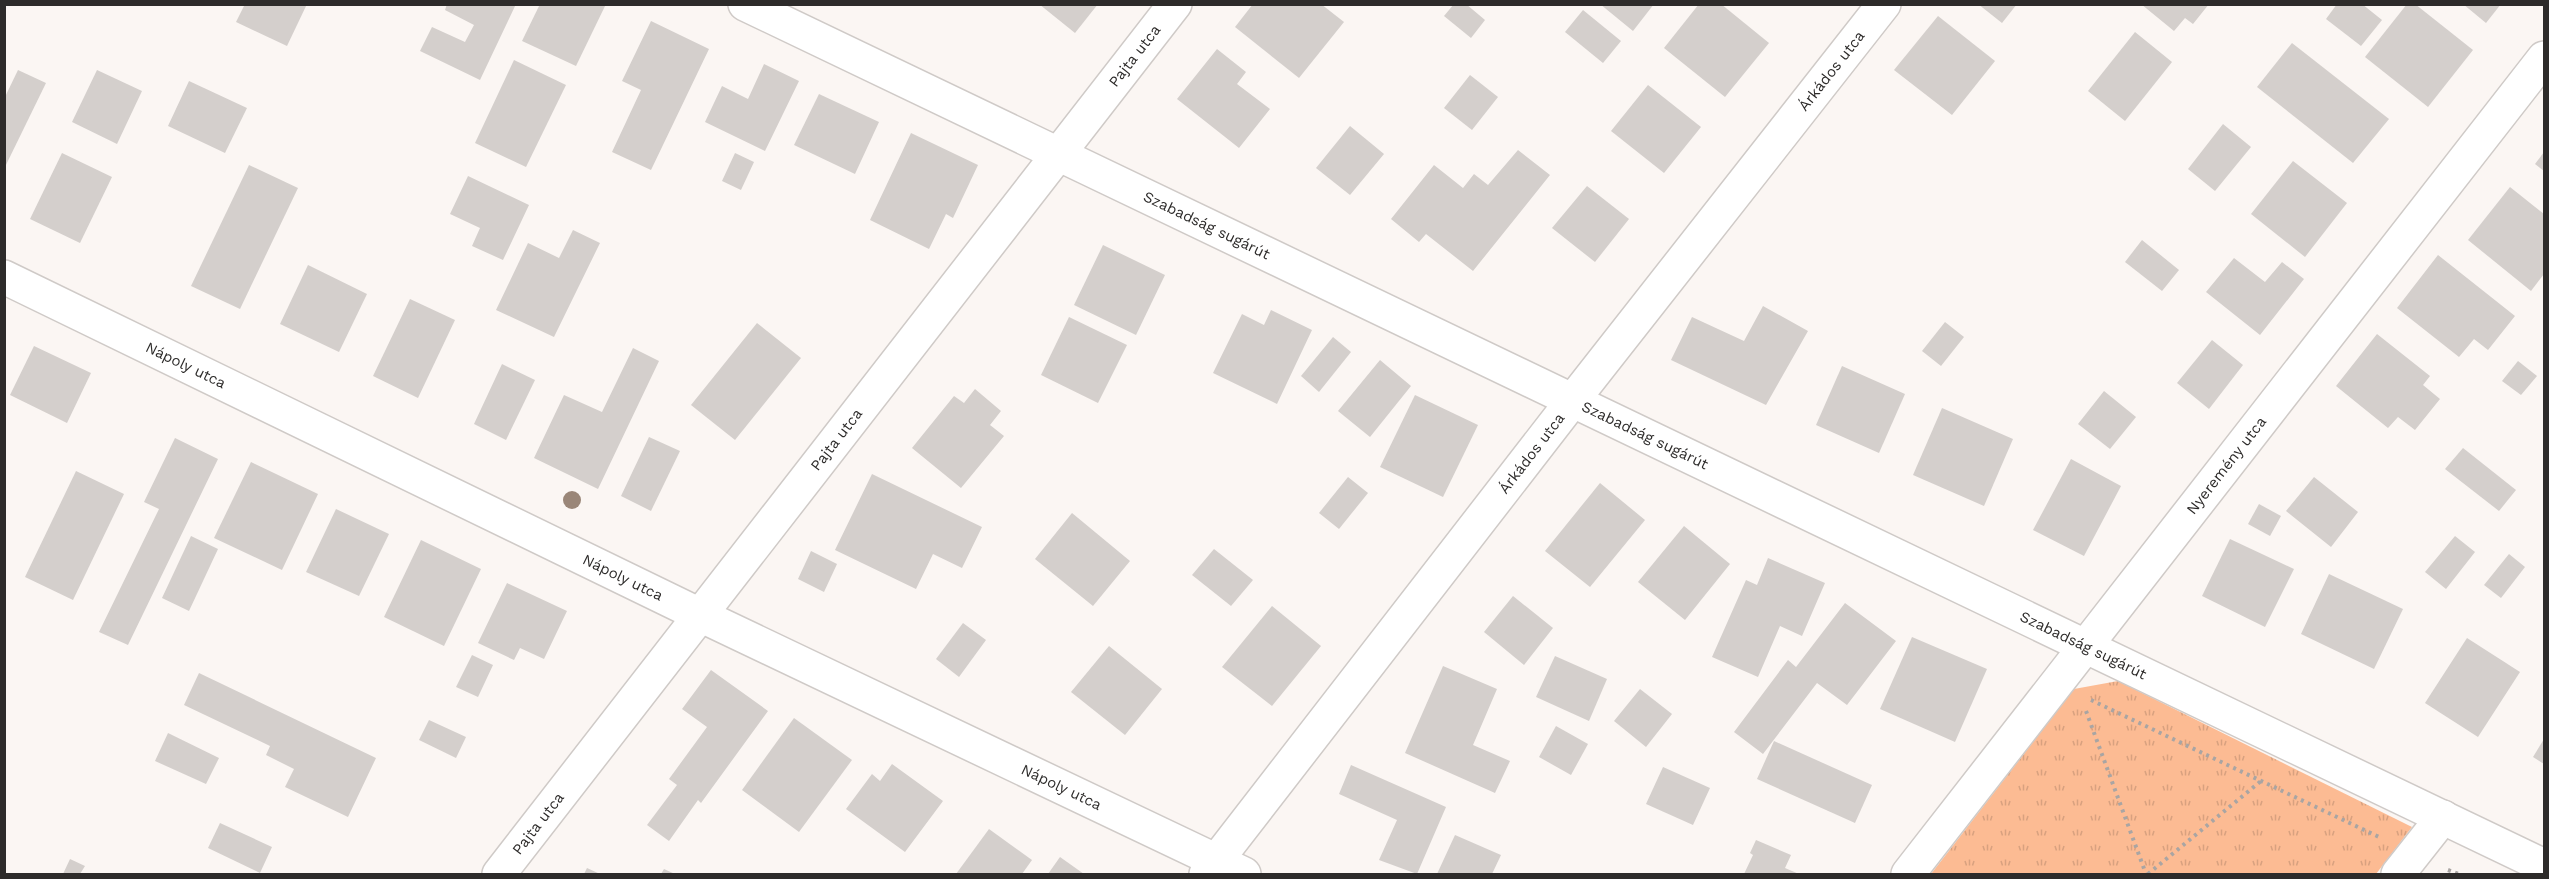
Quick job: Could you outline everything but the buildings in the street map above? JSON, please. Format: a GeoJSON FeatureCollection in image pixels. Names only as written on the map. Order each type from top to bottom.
{"type":"FeatureCollection","features":[{"type":"Feature","properties":{"kind":"street","name":"Szabadság sugárút"},"geometry":{"type":"LineString","coordinates":[[745,4],[2544,866]]}},
{"type":"Feature","properties":{"kind":"street","name":"Pajta utca"},"geometry":{"type":"LineString","coordinates":[[499,874],[702,616],[1175,4]]}},
{"type":"Feature","properties":{"kind":"street","name":"Árkádos utca"},"geometry":{"type":"LineString","coordinates":[[1222,870],[1573,400],[1884,4]]}},
{"type":"Feature","properties":{"kind":"street","name":"Nyeremény utca"},"geometry":{"type":"LineString","coordinates":[[1908,874],[2544,58]]}},
{"type":"Feature","properties":{"kind":"street","name":"Nápoly utca"},"geometry":{"type":"LineString","coordinates":[[4,277],[1222,870]]}},
{"type":"Feature","properties":{"kind":"street"},"geometry":{"type":"LineString","coordinates":[[2406,864],[2443,817]]}},
{"type":"Feature","properties":{"kind":"path"},"geometry":{"type":"LineString","coordinates":[[2057,684],[2261,781],[2406,864],[2458,874]]}},
{"type":"Feature","properties":{"kind":"path"},"geometry":{"type":"LineString","coordinates":[[2086,711],[2147,874],[2261,781]]}},
{"type":"Feature","properties":{"kind":"green space"},"geometry":{"type":"Polygon","coordinates":[[[2118,681],[2412,827],[2376,874],[1931,874],[2074,689],[2118,681]]]}}]}
